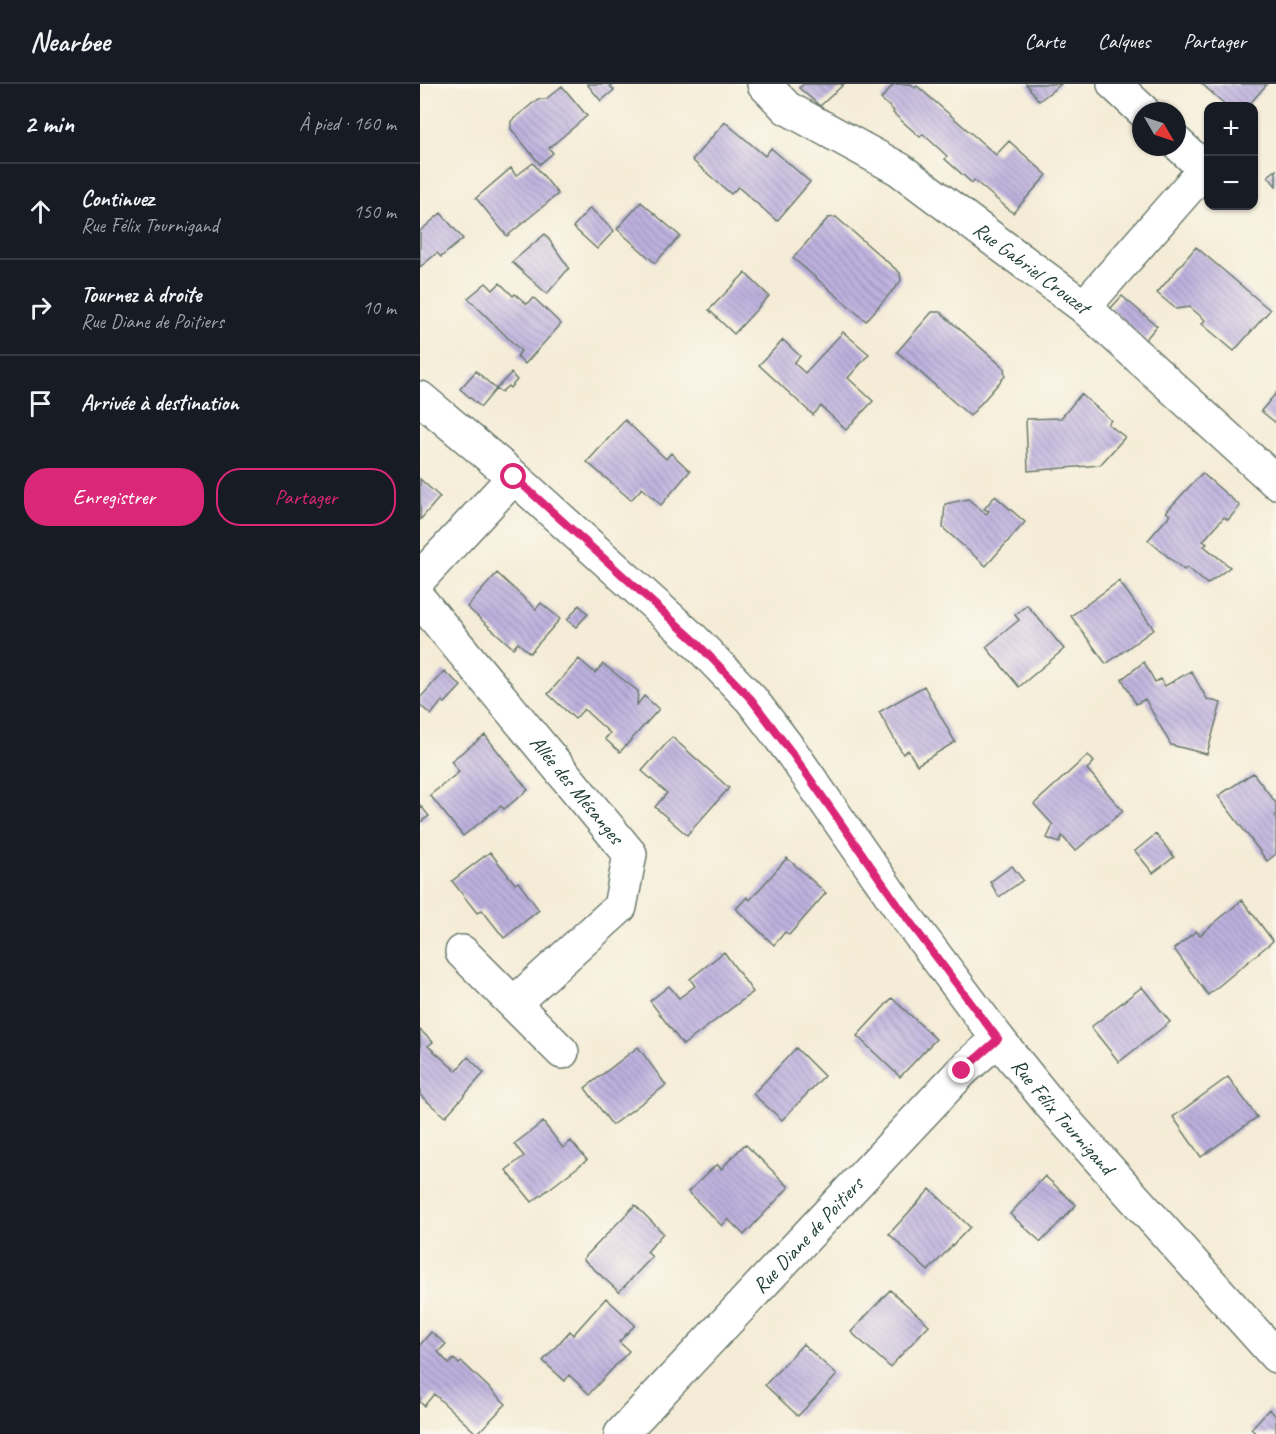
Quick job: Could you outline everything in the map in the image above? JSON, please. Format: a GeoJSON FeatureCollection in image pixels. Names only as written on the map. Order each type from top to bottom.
{"type":"FeatureCollection","features":[{"type":"Feature","properties":{"kind":"street","name":"Rue Gabriel Crouzet"},"geometry":{"type":"LineString","coordinates":[[764,84],[787,108],[899,169],[1084,307],[1276,482]]}},
{"type":"Feature","properties":{"kind":"street"},"geometry":{"type":"LineString","coordinates":[[1114,84],[1133,102]]}},
{"type":"Feature","properties":{"kind":"street"},"geometry":{"type":"LineString","coordinates":[[1084,307],[1205,169],[1186,151]]}},
{"type":"Feature","properties":{"kind":"street","name":"Rue Félix Tournigand"},"geometry":{"type":"LineString","coordinates":[[420,398],[514,477],[694,640],[751,699],[792,753],[907,918],[998,1039],[1051,1105],[1276,1356]]}},
{"type":"Feature","properties":{"kind":"street"},"geometry":{"type":"LineString","coordinates":[[420,578],[514,477]]}},
{"type":"Feature","properties":{"kind":"street","name":"Allée des Mésanges"},"geometry":{"type":"LineString","coordinates":[[420,600],[630,854],[620,907],[514,1003]]}},
{"type":"Feature","properties":{"kind":"street"},"geometry":{"type":"LineString","coordinates":[[462,952],[562,1052]]}},
{"type":"Feature","properties":{"kind":"street","name":"Rue Diane de Poitiers"},"geometry":{"type":"LineString","coordinates":[[621,1434],[962,1071],[998,1039]]}},
{"type":"Feature","properties":{"kind":"building"},"geometry":{"type":"Polygon","coordinates":[[[587,84],[613,84],[610,86],[614,90],[601,101],[587,84]]]}},
{"type":"Feature","properties":{"kind":"building"},"geometry":{"type":"Polygon","coordinates":[[[804,84],[844,84],[820,106],[799,88],[804,84]]]}},
{"type":"Feature","properties":{"kind":"building"},"geometry":{"type":"Polygon","coordinates":[[[894,84],[911,84],[915,88],[917,86],[996,155],[1009,141],[1047,175],[1013,213],[974,180],[972,183],[945,159],[947,156],[923,134],[920,137],[893,113],[894,111],[881,99],[894,84]]]}},
{"type":"Feature","properties":{"kind":"building"},"geometry":{"type":"Polygon","coordinates":[[[1026,84],[1061,84],[1039,101],[1026,84]]]}},
{"type":"Feature","properties":{"kind":"building"},"geometry":{"type":"Polygon","coordinates":[[[1202,84],[1267,84],[1251,102],[1222,102],[1202,84]]]}},
{"type":"Feature","properties":{"kind":"building"},"geometry":{"type":"Polygon","coordinates":[[[562,86],[587,116],[549,148],[553,153],[540,164],[511,129],[511,121],[538,99],[546,99],[562,86]]]}},
{"type":"Feature","properties":{"kind":"building"},"geometry":{"type":"Polygon","coordinates":[[[725,122],[765,156],[771,148],[810,182],[777,221],[738,187],[731,194],[692,160],[725,122]]]}},
{"type":"Feature","properties":{"kind":"building"},"geometry":{"type":"Polygon","coordinates":[[[533,163],[558,194],[507,236],[476,198],[511,168],[516,176],[533,163]]]}},
{"type":"Feature","properties":{"kind":"building"},"geometry":{"type":"Polygon","coordinates":[[[1276,170],[1276,186],[1268,176],[1276,170]]]}},
{"type":"Feature","properties":{"kind":"building"},"geometry":{"type":"Polygon","coordinates":[[[641,202],[680,236],[655,263],[617,229],[641,202]]]}},
{"type":"Feature","properties":{"kind":"building"},"geometry":{"type":"Polygon","coordinates":[[[590,208],[614,231],[597,249],[573,227],[590,208]]]}},
{"type":"Feature","properties":{"kind":"building"},"geometry":{"type":"Polygon","coordinates":[[[441,213],[463,239],[441,257],[437,253],[420,267],[420,231],[441,213]]]}},
{"type":"Feature","properties":{"kind":"building"},"geometry":{"type":"Polygon","coordinates":[[[836,217],[900,273],[901,281],[866,321],[793,258],[828,218],[836,217]]]}},
{"type":"Feature","properties":{"kind":"building"},"geometry":{"type":"Polygon","coordinates":[[[545,234],[569,268],[547,294],[512,262],[545,234]]]}},
{"type":"Feature","properties":{"kind":"building"},"geometry":{"type":"Polygon","coordinates":[[[1196,247],[1270,310],[1234,351],[1202,324],[1205,320],[1190,307],[1176,309],[1157,293],[1196,247]]]}},
{"type":"Feature","properties":{"kind":"building"},"geometry":{"type":"Polygon","coordinates":[[[745,273],[769,296],[734,334],[709,310],[745,273]]]}},
{"type":"Feature","properties":{"kind":"building"},"geometry":{"type":"Polygon","coordinates":[[[486,283],[493,290],[500,283],[513,296],[515,294],[527,304],[534,298],[561,324],[525,364],[517,356],[521,351],[468,298],[486,283]]]}},
{"type":"Feature","properties":{"kind":"building"},"geometry":{"type":"Polygon","coordinates":[[[1122,296],[1157,326],[1145,340],[1110,309],[1122,296]]]}},
{"type":"Feature","properties":{"kind":"building"},"geometry":{"type":"Polygon","coordinates":[[[932,312],[940,312],[1004,368],[1005,376],[970,416],[897,352],[932,312]]]}},
{"type":"Feature","properties":{"kind":"building"},"geometry":{"type":"Polygon","coordinates":[[[843,332],[869,354],[848,378],[873,401],[846,430],[821,406],[813,415],[759,365],[783,340],[800,356],[794,363],[805,373],[843,332]]]}},
{"type":"Feature","properties":{"kind":"building"},"geometry":{"type":"Polygon","coordinates":[[[476,371],[496,389],[481,407],[460,389],[476,371]]]}},
{"type":"Feature","properties":{"kind":"building"},"geometry":{"type":"Polygon","coordinates":[[[511,373],[517,380],[510,388],[508,386],[501,392],[496,389],[511,373]]]}},
{"type":"Feature","properties":{"kind":"building"},"geometry":{"type":"Polygon","coordinates":[[[1276,393],[1276,423],[1261,411],[1276,393]]]}},
{"type":"Feature","properties":{"kind":"building"},"geometry":{"type":"Polygon","coordinates":[[[1081,394],[1111,420],[1108,424],[1125,437],[1100,465],[1028,471],[1026,419],[1061,418],[1081,394]]]}},
{"type":"Feature","properties":{"kind":"building"},"geometry":{"type":"Polygon","coordinates":[[[625,420],[666,459],[671,453],[690,471],[661,505],[642,488],[631,500],[587,462],[625,420]]]}},
{"type":"Feature","properties":{"kind":"building"},"geometry":{"type":"Polygon","coordinates":[[[1202,473],[1240,506],[1228,520],[1224,517],[1203,541],[1207,544],[1204,546],[1230,567],[1207,584],[1187,567],[1184,570],[1148,540],[1170,515],[1166,512],[1202,473]]]}},
{"type":"Feature","properties":{"kind":"building"},"geometry":{"type":"Polygon","coordinates":[[[420,479],[440,497],[420,520],[420,479]]]}},
{"type":"Feature","properties":{"kind":"building"},"geometry":{"type":"Polygon","coordinates":[[[995,496],[1025,522],[986,566],[943,528],[945,504],[968,499],[986,514],[989,511],[984,509],[995,496]]]}},
{"type":"Feature","properties":{"kind":"building"},"geometry":{"type":"Polygon","coordinates":[[[497,573],[536,609],[541,603],[560,619],[530,653],[518,643],[513,648],[467,607],[497,573]]]}},
{"type":"Feature","properties":{"kind":"building"},"geometry":{"type":"Polygon","coordinates":[[[1119,581],[1154,629],[1106,664],[1071,616],[1119,581]]]}},
{"type":"Feature","properties":{"kind":"building"},"geometry":{"type":"Polygon","coordinates":[[[579,605],[588,614],[576,627],[567,620],[579,605]]]}},
{"type":"Feature","properties":{"kind":"building"},"geometry":{"type":"Polygon","coordinates":[[[1027,605],[1064,649],[1019,687],[986,647],[1019,620],[1015,615],[1027,605]]]}},
{"type":"Feature","properties":{"kind":"building"},"geometry":{"type":"Polygon","coordinates":[[[579,659],[595,673],[603,664],[638,691],[637,705],[644,696],[659,709],[620,752],[605,739],[610,733],[584,709],[575,719],[548,694],[579,659]]]}},
{"type":"Feature","properties":{"kind":"building"},"geometry":{"type":"Polygon","coordinates":[[[1144,662],[1155,682],[1161,679],[1165,686],[1191,671],[1207,699],[1221,703],[1207,754],[1171,745],[1145,699],[1136,704],[1122,679],[1144,662]]]}},
{"type":"Feature","properties":{"kind":"building"},"geometry":{"type":"Polygon","coordinates":[[[444,671],[461,686],[445,703],[442,701],[431,715],[420,705],[420,698],[444,671]]]}},
{"type":"Feature","properties":{"kind":"building"},"geometry":{"type":"Polygon","coordinates":[[[924,686],[955,742],[917,765],[908,750],[903,754],[879,712],[924,686]]]}},
{"type":"Feature","properties":{"kind":"building"},"geometry":{"type":"Polygon","coordinates":[[[485,735],[528,790],[504,809],[501,806],[463,836],[430,795],[459,772],[451,761],[485,735]]]}},
{"type":"Feature","properties":{"kind":"building"},"geometry":{"type":"Polygon","coordinates":[[[672,737],[729,788],[687,835],[655,807],[667,793],[642,771],[672,737]]]}},
{"type":"Feature","properties":{"kind":"building"},"geometry":{"type":"Polygon","coordinates":[[[1088,755],[1094,762],[1087,769],[1123,811],[1075,851],[1062,836],[1059,843],[1047,838],[1053,825],[1034,804],[1088,755]]]}},
{"type":"Feature","properties":{"kind":"building"},"geometry":{"type":"Polygon","coordinates":[[[1253,773],[1276,803],[1276,854],[1267,861],[1218,796],[1253,773]]]}},
{"type":"Feature","properties":{"kind":"building"},"geometry":{"type":"Polygon","coordinates":[[[420,805],[429,816],[420,822],[420,805]]]}},
{"type":"Feature","properties":{"kind":"building"},"geometry":{"type":"Polygon","coordinates":[[[1156,834],[1174,857],[1153,873],[1135,851],[1156,834]]]}},
{"type":"Feature","properties":{"kind":"building"},"geometry":{"type":"Polygon","coordinates":[[[490,852],[515,884],[518,882],[539,910],[504,938],[482,910],[477,913],[452,881],[490,852]]]}},
{"type":"Feature","properties":{"kind":"building"},"geometry":{"type":"Polygon","coordinates":[[[787,858],[826,893],[789,935],[785,932],[774,945],[736,909],[747,897],[750,900],[787,858]]]}},
{"type":"Feature","properties":{"kind":"building"},"geometry":{"type":"Polygon","coordinates":[[[1012,866],[1023,880],[999,897],[990,882],[1012,866]]]}},
{"type":"Feature","properties":{"kind":"building"},"geometry":{"type":"Polygon","coordinates":[[[1242,900],[1273,941],[1208,995],[1174,949],[1196,931],[1200,935],[1242,900]]]}},
{"type":"Feature","properties":{"kind":"building"},"geometry":{"type":"Polygon","coordinates":[[[724,952],[753,992],[683,1045],[650,1001],[669,986],[679,998],[695,986],[690,979],[724,952]]]}},
{"type":"Feature","properties":{"kind":"building"},"geometry":{"type":"Polygon","coordinates":[[[1142,987],[1170,1022],[1119,1062],[1091,1027],[1142,987]]]}},
{"type":"Feature","properties":{"kind":"building"},"geometry":{"type":"Polygon","coordinates":[[[892,998],[936,1039],[900,1077],[857,1036],[892,998]]]}},
{"type":"Feature","properties":{"kind":"building"},"geometry":{"type":"Polygon","coordinates":[[[420,1030],[433,1042],[428,1046],[456,1071],[468,1057],[484,1073],[445,1117],[420,1095],[420,1030]]]}},
{"type":"Feature","properties":{"kind":"building"},"geometry":{"type":"Polygon","coordinates":[[[638,1047],[666,1085],[612,1125],[585,1088],[638,1047]]]}},
{"type":"Feature","properties":{"kind":"building"},"geometry":{"type":"Polygon","coordinates":[[[796,1048],[824,1076],[782,1120],[753,1094],[796,1048]]]}},
{"type":"Feature","properties":{"kind":"building"},"geometry":{"type":"Polygon","coordinates":[[[1228,1077],[1257,1117],[1201,1157],[1173,1117],[1228,1077]]]}},
{"type":"Feature","properties":{"kind":"building"},"geometry":{"type":"Polygon","coordinates":[[[543,1122],[563,1148],[571,1141],[587,1160],[532,1202],[506,1170],[524,1156],[514,1144],[543,1122]]]}},
{"type":"Feature","properties":{"kind":"building"},"geometry":{"type":"Polygon","coordinates":[[[745,1144],[789,1187],[744,1235],[728,1219],[722,1226],[688,1192],[717,1164],[721,1169],[745,1144]]]}},
{"type":"Feature","properties":{"kind":"building"},"geometry":{"type":"Polygon","coordinates":[[[1045,1176],[1076,1205],[1041,1242],[1010,1214],[1045,1176]]]}},
{"type":"Feature","properties":{"kind":"building"},"geometry":{"type":"Polygon","coordinates":[[[930,1189],[970,1227],[928,1271],[889,1234],[930,1189]]]}},
{"type":"Feature","properties":{"kind":"building"},"geometry":{"type":"Polygon","coordinates":[[[635,1205],[663,1233],[647,1252],[652,1257],[619,1292],[583,1259],[635,1205]]]}},
{"type":"Feature","properties":{"kind":"building"},"geometry":{"type":"Polygon","coordinates":[[[890,1290],[929,1325],[890,1367],[851,1332],[890,1290]]]}},
{"type":"Feature","properties":{"kind":"building"},"geometry":{"type":"Polygon","coordinates":[[[606,1298],[635,1325],[619,1342],[629,1351],[589,1394],[569,1375],[565,1381],[543,1361],[570,1331],[573,1335],[606,1298]]]}},
{"type":"Feature","properties":{"kind":"building"},"geometry":{"type":"Polygon","coordinates":[[[431,1332],[446,1344],[438,1352],[449,1364],[454,1359],[459,1364],[462,1362],[506,1404],[477,1434],[434,1394],[424,1406],[420,1402],[420,1345],[431,1332]]]}},
{"type":"Feature","properties":{"kind":"building"},"geometry":{"type":"Polygon","coordinates":[[[803,1344],[837,1375],[798,1416],[765,1385],[803,1344]]]}},
{"type":"Feature","properties":{"kind":"building"},"geometry":{"type":"Polygon","coordinates":[[[1269,1409],[1276,1416],[1276,1434],[1257,1434],[1251,1429],[1269,1409]]]}},
{"type":"Feature","properties":{"kind":"route"},"geometry":{"type":"LineString","coordinates":[[514,477],[694,640],[751,699],[792,753],[907,918],[998,1039],[962,1071]]}}]}
